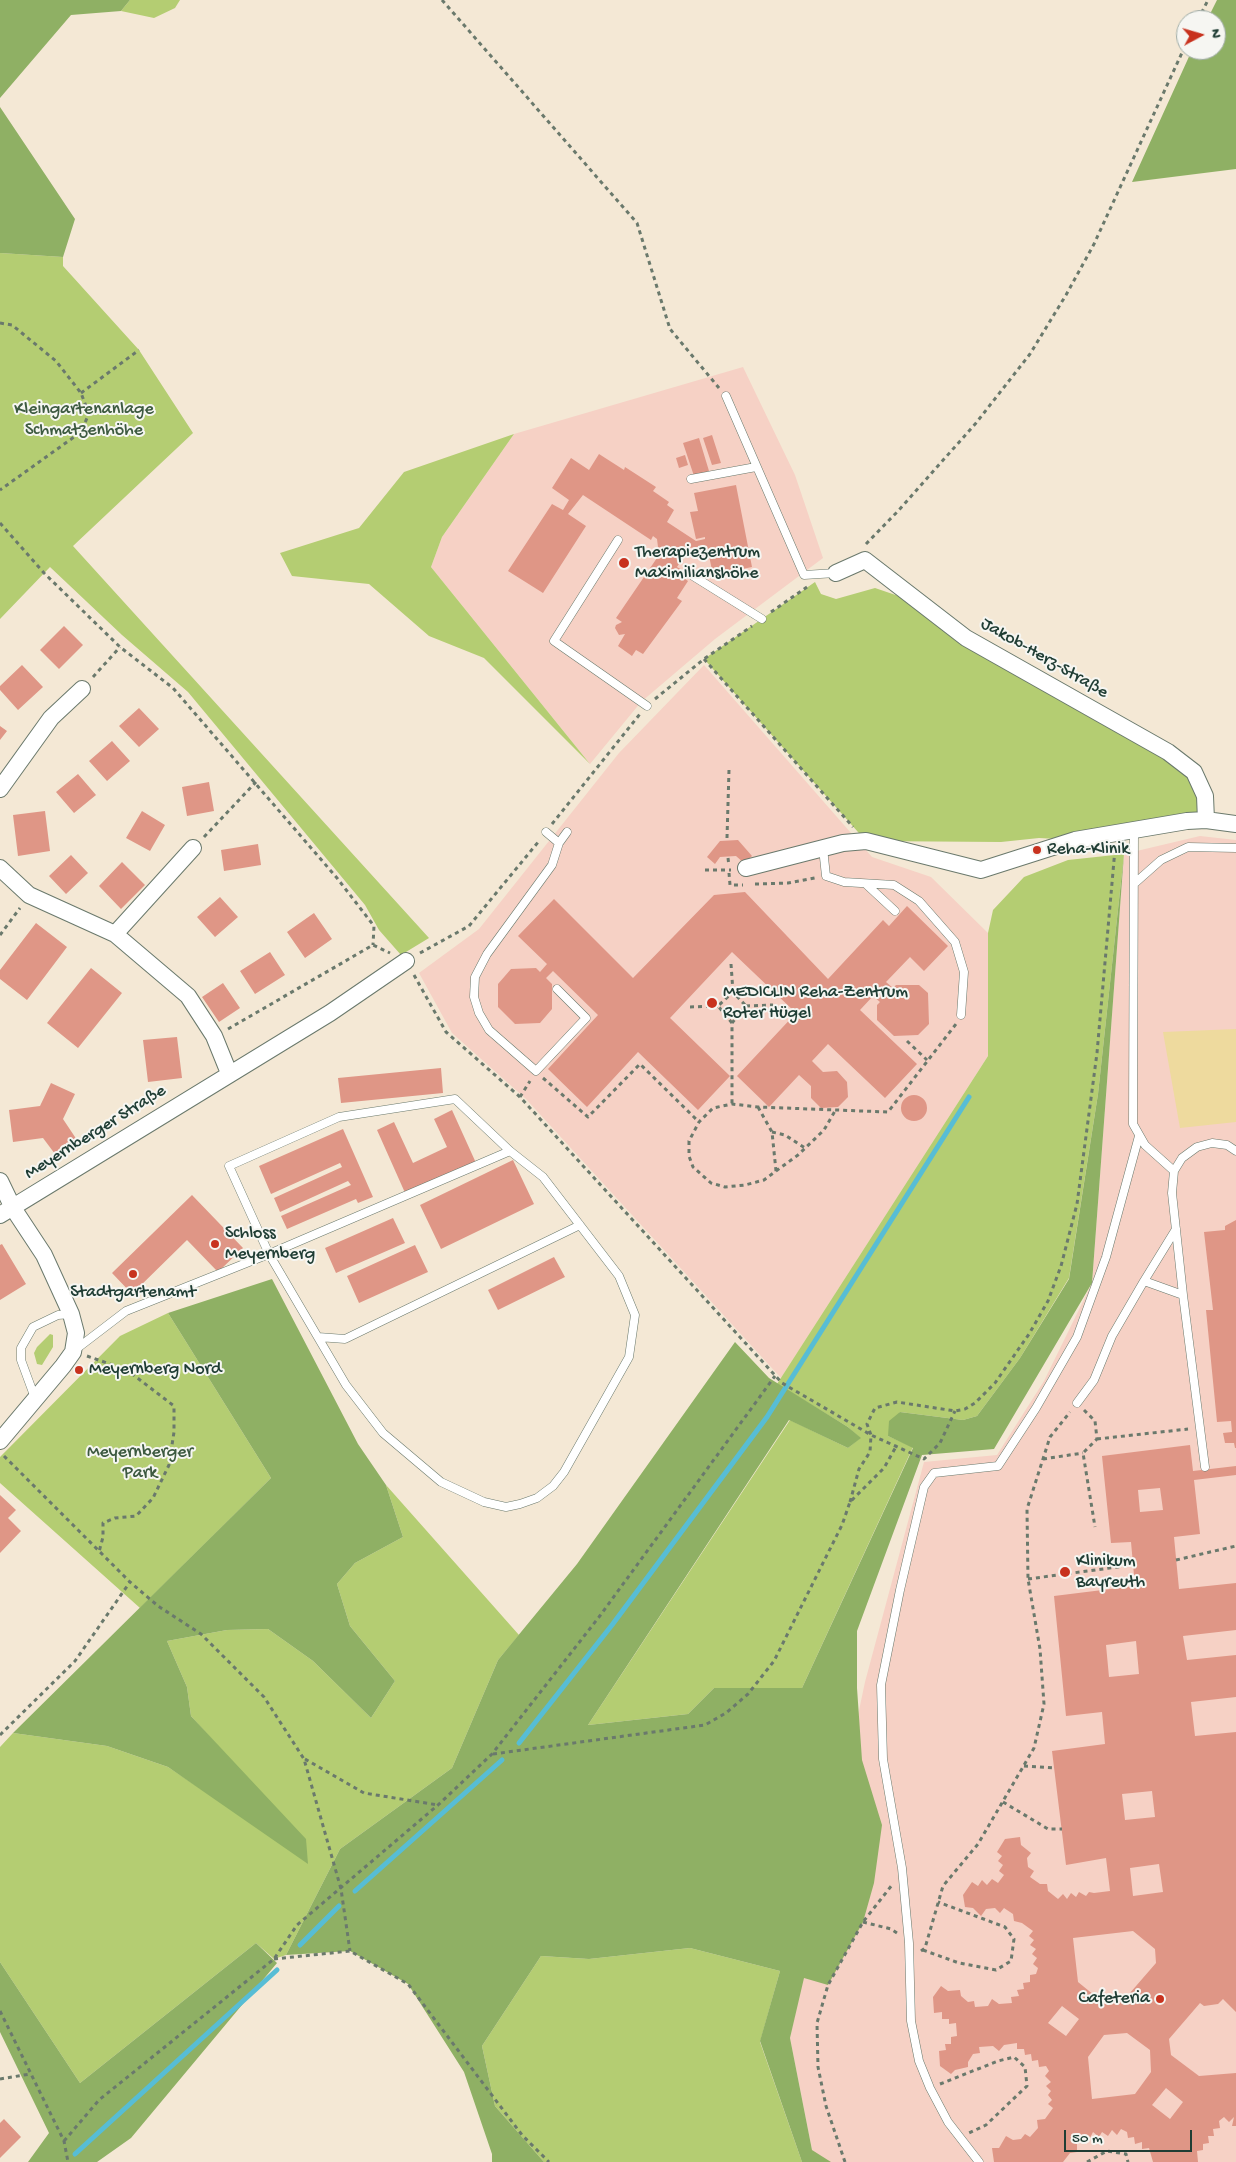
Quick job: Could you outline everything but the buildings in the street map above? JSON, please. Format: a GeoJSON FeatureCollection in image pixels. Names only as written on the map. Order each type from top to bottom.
{"type":"FeatureCollection","features":[{"type":"Feature","properties":{"kind":"street","name":"Jakob-Herz-Straße"},"geometry":{"type":"LineString","coordinates":[[836,574],[866,560],[966,638],[1168,752],[1194,772],[1204,796],[1206,820]]}},
{"type":"Feature","properties":{"kind":"street"},"geometry":{"type":"LineString","coordinates":[[0,789],[51,718],[82,689]]}},
{"type":"Feature","properties":{"kind":"street"},"geometry":{"type":"LineString","coordinates":[[746,868],[823,848],[866,841],[981,870],[1075,840],[1187,820],[1206,820],[1236,824]]}},
{"type":"Feature","properties":{"kind":"street"},"geometry":{"type":"LineString","coordinates":[[115,934],[193,848]]}},
{"type":"Feature","properties":{"kind":"street"},"geometry":{"type":"LineString","coordinates":[[0,868],[29,895],[115,934],[188,996],[214,1036],[229,1073]]}},
{"type":"Feature","properties":{"kind":"street","name":"Meyernberger Straße"},"geometry":{"type":"LineString","coordinates":[[6,1212],[229,1073],[330,1013],[406,961]]}},
{"type":"Feature","properties":{"kind":"street"},"geometry":{"type":"LineString","coordinates":[[0,1181],[6,1212],[44,1255],[71,1314],[76,1333],[73,1352],[0,1441]]}},
{"type":"Feature","properties":{"kind":"lane"},"geometry":{"type":"LineString","coordinates":[[726,396],[804,575],[836,574]]}},
{"type":"Feature","properties":{"kind":"lane"},"geometry":{"type":"LineString","coordinates":[[691,480],[756,467]]}},
{"type":"Feature","properties":{"kind":"lane"},"geometry":{"type":"LineString","coordinates":[[618,540],[554,640],[647,706]]}},
{"type":"Feature","properties":{"kind":"lane"},"geometry":{"type":"LineString","coordinates":[[693,576],[762,619]]}},
{"type":"Feature","properties":{"kind":"lane"},"geometry":{"type":"LineString","coordinates":[[1134,830],[1133,1124],[1145,1145],[1174,1171]]}},
{"type":"Feature","properties":{"kind":"lane"},"geometry":{"type":"LineString","coordinates":[[546,832],[559,843]]}},
{"type":"Feature","properties":{"kind":"lane"},"geometry":{"type":"LineString","coordinates":[[557,989],[586,1018],[536,1072],[489,1030],[478,1014],[474,997],[475,977],[487,954],[552,866],[559,843],[568,832]]}},
{"type":"Feature","properties":{"kind":"lane"},"geometry":{"type":"LineString","coordinates":[[1135,883],[1161,860],[1188,847],[1236,848]]}},
{"type":"Feature","properties":{"kind":"lane"},"geometry":{"type":"LineString","coordinates":[[823,848],[826,876],[844,882],[867,885],[894,885],[919,901],[955,942],[964,972],[961,1015]]}},
{"type":"Feature","properties":{"kind":"lane"},"geometry":{"type":"LineString","coordinates":[[867,885],[895,911]]}},
{"type":"Feature","properties":{"kind":"lane"},"geometry":{"type":"LineString","coordinates":[[456,1099],[510,1151],[543,1177],[580,1225],[620,1276],[632,1304],[635,1315],[630,1357],[564,1472],[553,1486],[537,1498],[506,1507],[484,1502],[441,1482],[383,1433],[346,1385],[269,1254],[229,1166],[339,1116],[456,1099]]}},
{"type":"Feature","properties":{"kind":"lane"},"geometry":{"type":"LineString","coordinates":[[979,2162],[959,2137],[930,2088],[919,2061],[911,2021],[909,1943],[902,1873],[883,1759],[881,1685],[900,1590],[924,1487],[934,1473],[998,1466],[1036,1408],[1077,1337],[1106,1257],[1139,1136]]}},
{"type":"Feature","properties":{"kind":"lane"},"geometry":{"type":"LineString","coordinates":[[1205,1467],[1172,1193],[1174,1171],[1182,1158],[1197,1147],[1212,1143],[1227,1145],[1236,1151]]}},
{"type":"Feature","properties":{"kind":"lane"},"geometry":{"type":"LineString","coordinates":[[73,1352],[126,1311],[269,1254],[510,1151]]}},
{"type":"Feature","properties":{"kind":"lane"},"geometry":{"type":"LineString","coordinates":[[318,1337],[345,1340],[580,1225]]}},
{"type":"Feature","properties":{"kind":"lane"},"geometry":{"type":"LineString","coordinates":[[1077,1403],[1094,1380],[1112,1336],[1176,1229]]}},
{"type":"Feature","properties":{"kind":"lane"},"geometry":{"type":"LineString","coordinates":[[1144,1281],[1183,1295]]}},
{"type":"Feature","properties":{"kind":"lane"},"geometry":{"type":"LineString","coordinates":[[35,1398],[21,1360],[21,1348],[33,1327],[58,1315],[71,1314]]}},
{"type":"Feature","properties":{"kind":"path"},"geometry":{"type":"LineString","coordinates":[[442,0],[637,223],[670,329],[726,396]]}},
{"type":"Feature","properties":{"kind":"path"},"geometry":{"type":"LineString","coordinates":[[860,550],[899,510],[976,423],[1030,354],[1094,244],[1179,60]]}},
{"type":"Feature","properties":{"kind":"path"},"geometry":{"type":"LineString","coordinates":[[0,323],[12,325],[56,361],[80,393],[86,406],[87,418],[81,432],[0,490]]}},
{"type":"Feature","properties":{"kind":"path"},"geometry":{"type":"LineString","coordinates":[[80,393],[139,350]]}},
{"type":"Feature","properties":{"kind":"path"},"geometry":{"type":"LineString","coordinates":[[0,524],[44,573],[120,647],[173,688],[256,782],[374,926],[373,945]]}},
{"type":"Feature","properties":{"kind":"path"},"geometry":{"type":"LineString","coordinates":[[406,961],[469,926],[647,706],[704,659],[815,582],[836,574]]}},
{"type":"Feature","properties":{"kind":"path"},"geometry":{"type":"LineString","coordinates":[[82,689],[120,647]]}},
{"type":"Feature","properties":{"kind":"path"},"geometry":{"type":"LineString","coordinates":[[704,659],[866,841]]}},
{"type":"Feature","properties":{"kind":"path"},"geometry":{"type":"LineString","coordinates":[[727,838],[730,770]]}},
{"type":"Feature","properties":{"kind":"path"},"geometry":{"type":"LineString","coordinates":[[193,848],[256,782]]}},
{"type":"Feature","properties":{"kind":"path"},"geometry":{"type":"LineString","coordinates":[[492,1754],[704,1725],[726,1713],[748,1694],[774,1661],[842,1525],[859,1469],[870,1452],[871,1435],[867,1424],[875,1408],[897,1402],[955,1411],[965,1409],[975,1403],[995,1383],[1029,1334],[1048,1301],[1061,1266],[1077,1204],[1097,1053],[1117,833]]}},
{"type":"Feature","properties":{"kind":"path"},"geometry":{"type":"LineString","coordinates":[[705,870],[746,868]]}},
{"type":"Feature","properties":{"kind":"path"},"geometry":{"type":"LineString","coordinates":[[0,936],[29,895]]}},
{"type":"Feature","properties":{"kind":"path"},"geometry":{"type":"LineString","coordinates":[[373,945],[406,961],[446,1032],[520,1097],[782,1383],[794,1392],[871,1435],[897,1445],[924,1459],[940,1443],[955,1411]]}},
{"type":"Feature","properties":{"kind":"path"},"geometry":{"type":"LineString","coordinates":[[214,1036],[373,945]]}},
{"type":"Feature","properties":{"kind":"path"},"geometry":{"type":"LineString","coordinates":[[731,964],[733,992],[746,1006]]}},
{"type":"Feature","properties":{"kind":"path"},"geometry":{"type":"LineString","coordinates":[[690,1007],[718,1006],[733,992]]}},
{"type":"Feature","properties":{"kind":"path"},"geometry":{"type":"LineString","coordinates":[[732,1104],[732,1023],[746,1006],[773,1005]]}},
{"type":"Feature","properties":{"kind":"path"},"geometry":{"type":"LineString","coordinates":[[718,1006],[732,1023]]}},
{"type":"Feature","properties":{"kind":"path"},"geometry":{"type":"LineString","coordinates":[[835,1111],[824,1130],[805,1148],[764,1180],[745,1185],[725,1187],[711,1183],[693,1167],[689,1156],[690,1141],[699,1122],[713,1108],[732,1104],[835,1111],[888,1112],[927,1060],[951,1032],[961,1015]]}},
{"type":"Feature","properties":{"kind":"path"},"geometry":{"type":"LineString","coordinates":[[906,1041],[927,1060]]}},
{"type":"Feature","properties":{"kind":"path"},"geometry":{"type":"LineString","coordinates":[[520,1097],[536,1072],[588,1117],[640,1064],[699,1122]]}},
{"type":"Feature","properties":{"kind":"path"},"geometry":{"type":"LineString","coordinates":[[758,1107],[772,1132],[776,1171]]}},
{"type":"Feature","properties":{"kind":"path"},"geometry":{"type":"LineString","coordinates":[[772,1132],[785,1135],[805,1148]]}},
{"type":"Feature","properties":{"kind":"path"},"geometry":{"type":"LineString","coordinates":[[73,1352],[128,1370],[174,1406],[174,1432],[169,1465],[153,1498],[136,1516],[115,1518],[103,1523],[103,1537],[99,1552]]}},
{"type":"Feature","properties":{"kind":"path"},"geometry":{"type":"LineString","coordinates":[[64,2141],[99,2100],[274,1958],[297,1925],[438,1805],[492,1754],[599,1617],[775,1376]]}},
{"type":"Feature","properties":{"kind":"path"},"geometry":{"type":"LineString","coordinates":[[910,1961],[923,1950],[943,1886],[978,1844],[1034,1748],[1044,1704],[1040,1649],[1028,1579],[1026,1509],[1050,1437],[1077,1403],[1095,1421],[1096,1439]]}},
{"type":"Feature","properties":{"kind":"path"},"geometry":{"type":"LineString","coordinates":[[1043,1459],[1083,1452],[1096,1439],[1199,1428]]}},
{"type":"Feature","properties":{"kind":"path"},"geometry":{"type":"LineString","coordinates":[[850,1502],[884,1468],[897,1445]]}},
{"type":"Feature","properties":{"kind":"path"},"geometry":{"type":"LineString","coordinates":[[0,1452],[130,1582],[158,1606],[201,1634],[264,1697],[304,1759],[341,1889],[350,1951]]}},
{"type":"Feature","properties":{"kind":"path"},"geometry":{"type":"LineString","coordinates":[[1083,1452],[1095,1527]]}},
{"type":"Feature","properties":{"kind":"path"},"geometry":{"type":"LineString","coordinates":[[1176,1560],[1236,1546]]}},
{"type":"Feature","properties":{"kind":"path"},"geometry":{"type":"LineString","coordinates":[[1028,1579],[1126,1566]]}},
{"type":"Feature","properties":{"kind":"path"},"geometry":{"type":"LineString","coordinates":[[0,1735],[75,1661],[130,1582]]}},
{"type":"Feature","properties":{"kind":"path"},"geometry":{"type":"LineString","coordinates":[[304,1759],[364,1793],[438,1805]]}},
{"type":"Feature","properties":{"kind":"path"},"geometry":{"type":"LineString","coordinates":[[1024,1766],[1055,1768]]}},
{"type":"Feature","properties":{"kind":"path"},"geometry":{"type":"LineString","coordinates":[[1003,1802],[1048,1830],[1062,1829]]}},
{"type":"Feature","properties":{"kind":"path"},"geometry":{"type":"LineString","coordinates":[[845,2162],[826,2106],[818,2067],[817,2023],[828,1985],[863,1922],[902,1873]]}},
{"type":"Feature","properties":{"kind":"path"},"geometry":{"type":"LineString","coordinates":[[923,1950],[960,1964],[996,1970],[1011,1961],[1014,1939],[1005,1927],[938,1902]]}},
{"type":"Feature","properties":{"kind":"path"},"geometry":{"type":"LineString","coordinates":[[863,1922],[891,1929],[909,1943]]}},
{"type":"Feature","properties":{"kind":"path"},"geometry":{"type":"LineString","coordinates":[[274,1958],[350,1951],[408,1984],[522,2135],[549,2162]]}},
{"type":"Feature","properties":{"kind":"path"},"geometry":{"type":"LineString","coordinates":[[0,2012],[64,2141],[68,2162]]}},
{"type":"Feature","properties":{"kind":"path"},"geometry":{"type":"LineString","coordinates":[[930,2088],[998,2061],[1014,2057],[1025,2067],[1028,2086],[986,2125],[959,2137]]}},
{"type":"Feature","properties":{"kind":"path"},"geometry":{"type":"LineString","coordinates":[[0,2079],[30,2074]]}},
{"type":"Feature","properties":{"kind":"path"},"geometry":{"type":"LineString","coordinates":[[1087,2162],[1107,2151],[1126,2154],[1128,2162]]}},
{"type":"Feature","properties":{"kind":"shaded area","name":"Therapiezentrum Maximilianshöhe"},"geometry":{"type":"Polygon","coordinates":[[[743,367],[795,475],[823,558],[715,639],[641,702],[590,764],[431,567],[442,537],[514,434],[743,367]]]}},
{"type":"Feature","properties":{"kind":"shaded area","name":"MEDICLIN Reha-Zentrum Roter Hügel"},"geometry":{"type":"Polygon","coordinates":[[[704,665],[872,857],[931,877],[988,933],[988,1056],[781,1378],[526,1099],[452,1033],[419,973],[479,929],[619,753],[704,665]]]}},
{"type":"Feature","properties":{"kind":"shaded area","name":"Klinikum Bayreuth"},"geometry":{"type":"Polygon","coordinates":[[[1200,836],[1236,840],[1236,2162],[818,2162],[812,2150],[790,2038],[865,1682],[924,1462],[997,1455],[1044,1381],[1092,1283],[1124,854],[1200,836]]]}},
{"type":"Feature","properties":{"kind":"green space"},"geometry":{"type":"Polygon","coordinates":[[[0,0],[130,0],[121,11],[71,15],[0,98],[0,0]]]}},
{"type":"Feature","properties":{"kind":"green space"},"geometry":{"type":"Polygon","coordinates":[[[130,0],[180,0],[175,8],[154,18],[121,11],[130,0]]]}},
{"type":"Feature","properties":{"kind":"green space"},"geometry":{"type":"Polygon","coordinates":[[[1217,0],[1236,0],[1236,169],[1132,182],[1187,60],[1226,60],[1226,10],[1212,10],[1217,0]]]}},
{"type":"Feature","properties":{"kind":"green space"},"geometry":{"type":"Polygon","coordinates":[[[0,107],[75,219],[63,257],[0,253],[0,107]]]}},
{"type":"Feature","properties":{"kind":"green space","name":"Kleingartenanlage Schmatzenhöhe"},"geometry":{"type":"Polygon","coordinates":[[[0,253],[63,257],[63,266],[139,350],[193,433],[73,546],[429,938],[401,955],[379,930],[365,905],[188,692],[122,635],[50,567],[0,619],[0,253]]]}},
{"type":"Feature","properties":{"kind":"green space"},"geometry":{"type":"Polygon","coordinates":[[[514,434],[442,537],[431,567],[590,764],[484,658],[429,636],[369,584],[292,576],[280,553],[359,528],[404,472],[514,434]]]}},
{"type":"Feature","properties":{"kind":"green space"},"geometry":{"type":"Polygon","coordinates":[[[815,582],[821,594],[836,599],[875,588],[922,604],[1194,772],[1206,820],[1075,840],[1039,838],[1001,842],[866,841],[704,659],[815,582]]]}},
{"type":"Feature","properties":{"kind":"green space"},"geometry":{"type":"Polygon","coordinates":[[[1124,854],[1098,1094],[1069,1278],[1020,1358],[977,1416],[963,1420],[900,1412],[888,1436],[913,1447],[802,1688],[714,1688],[688,1714],[588,1725],[790,1420],[848,1448],[860,1438],[848,1427],[777,1384],[988,1056],[988,933],[993,910],[1024,877],[1068,860],[1124,854]]]}},
{"type":"Feature","properties":{"kind":"green space"},"geometry":{"type":"Polygon","coordinates":[[[1124,854],[1092,1283],[994,1449],[922,1455],[857,1631],[857,1688],[862,1760],[882,1825],[874,1883],[863,1922],[828,1985],[804,1978],[790,2038],[812,2150],[831,2162],[802,2162],[760,2041],[780,1971],[690,1948],[589,1959],[541,1956],[482,2046],[495,2106],[544,2162],[492,2162],[492,2154],[464,2072],[408,1984],[350,1951],[286,1955],[340,1849],[452,1768],[498,1660],[577,1564],[735,1342],[769,1378],[848,1427],[861,1438],[848,1448],[789,1420],[588,1725],[688,1714],[714,1688],[802,1688],[913,1448],[888,1436],[889,1421],[900,1412],[963,1420],[977,1416],[1020,1358],[1069,1279],[1098,1094],[1124,854]]]}},
{"type":"Feature","properties":{"kind":"green space"},"geometry":{"type":"Polygon","coordinates":[[[272,1279],[358,1444],[386,1485],[403,1537],[355,1563],[337,1584],[350,1626],[395,1681],[371,1718],[313,1661],[268,1629],[227,1630],[167,1641],[187,1687],[191,1716],[306,1839],[308,1864],[168,1767],[107,1746],[13,1733],[271,1478],[168,1313],[272,1279]]]}},
{"type":"Feature","properties":{"kind":"green space","name":"Meyernberger Park"},"geometry":{"type":"Polygon","coordinates":[[[168,1313],[271,1478],[140,1608],[0,1483],[0,1457],[120,1336],[168,1313]]]}},
{"type":"Feature","properties":{"kind":"green space"},"geometry":{"type":"Polygon","coordinates":[[[50,1334],[53,1335],[53,1347],[42,1365],[37,1364],[34,1353],[37,1347],[50,1334]]]}},
{"type":"Feature","properties":{"kind":"green space"},"geometry":{"type":"Polygon","coordinates":[[[386,1485],[519,1635],[498,1660],[452,1768],[340,1849],[286,1955],[274,1959],[256,1943],[80,2083],[0,1962],[0,1747],[13,1733],[107,1746],[168,1767],[228,1807],[227,1756],[191,1716],[187,1687],[167,1641],[227,1630],[268,1629],[313,1661],[371,1718],[395,1681],[350,1626],[337,1584],[355,1563],[403,1537],[386,1485]]]}},
{"type":"Feature","properties":{"kind":"green space"},"geometry":{"type":"Polygon","coordinates":[[[256,1943],[277,1963],[131,2138],[97,2162],[28,2162],[49,2133],[0,2032],[0,1962],[80,2083],[256,1943]]]}},
{"type":"Feature","properties":{"kind":"green space"},"geometry":{"type":"Polygon","coordinates":[[[690,1948],[780,1971],[760,2042],[802,2162],[544,2162],[495,2106],[482,2046],[541,1956],[589,1959],[690,1948]]]}},
{"type":"Feature","properties":{"kind":"sand"},"geometry":{"type":"Polygon","coordinates":[[[1236,1029],[1236,1122],[1180,1128],[1163,1032],[1236,1029]]]}},
{"type":"Feature","properties":{"kind":"waterway"},"geometry":{"type":"LineString","coordinates":[[519,1743],[612,1625],[767,1417],[969,1097]]}},
{"type":"Feature","properties":{"kind":"waterway"},"geometry":{"type":"LineString","coordinates":[[355,1891],[502,1760]]}},
{"type":"Feature","properties":{"kind":"waterway"},"geometry":{"type":"LineString","coordinates":[[300,1945],[339,1906]]}},
{"type":"Feature","properties":{"kind":"waterway"},"geometry":{"type":"LineString","coordinates":[[75,2154],[277,1970]]}},
{"type":"Feature","properties":{"kind":"place","name":"Therapiezentrum Maximilianshöhe"},"geometry":{"type":"Point","coordinates":[624,563]}},
{"type":"Feature","properties":{"kind":"place","name":"Reha-Klinik"},"geometry":{"type":"Point","coordinates":[1037,850]}},
{"type":"Feature","properties":{"kind":"place","name":"MEDICLIN Reha-Zentrum Roter Hügel"},"geometry":{"type":"Point","coordinates":[712,1003]}},
{"type":"Feature","properties":{"kind":"place","name":"Schloss Meyernberg"},"geometry":{"type":"Point","coordinates":[215,1244]}},
{"type":"Feature","properties":{"kind":"place","name":"Stadtgartenamt"},"geometry":{"type":"Point","coordinates":[133,1274]}},
{"type":"Feature","properties":{"kind":"place","name":"Meyernberg Nord"},"geometry":{"type":"Point","coordinates":[79,1370]}},
{"type":"Feature","properties":{"kind":"place","name":"Klinikum Bayreuth"},"geometry":{"type":"Point","coordinates":[1065,1572]}},
{"type":"Feature","properties":{"kind":"place","name":"Cafeteria"},"geometry":{"type":"Point","coordinates":[1160,1999]}}]}
